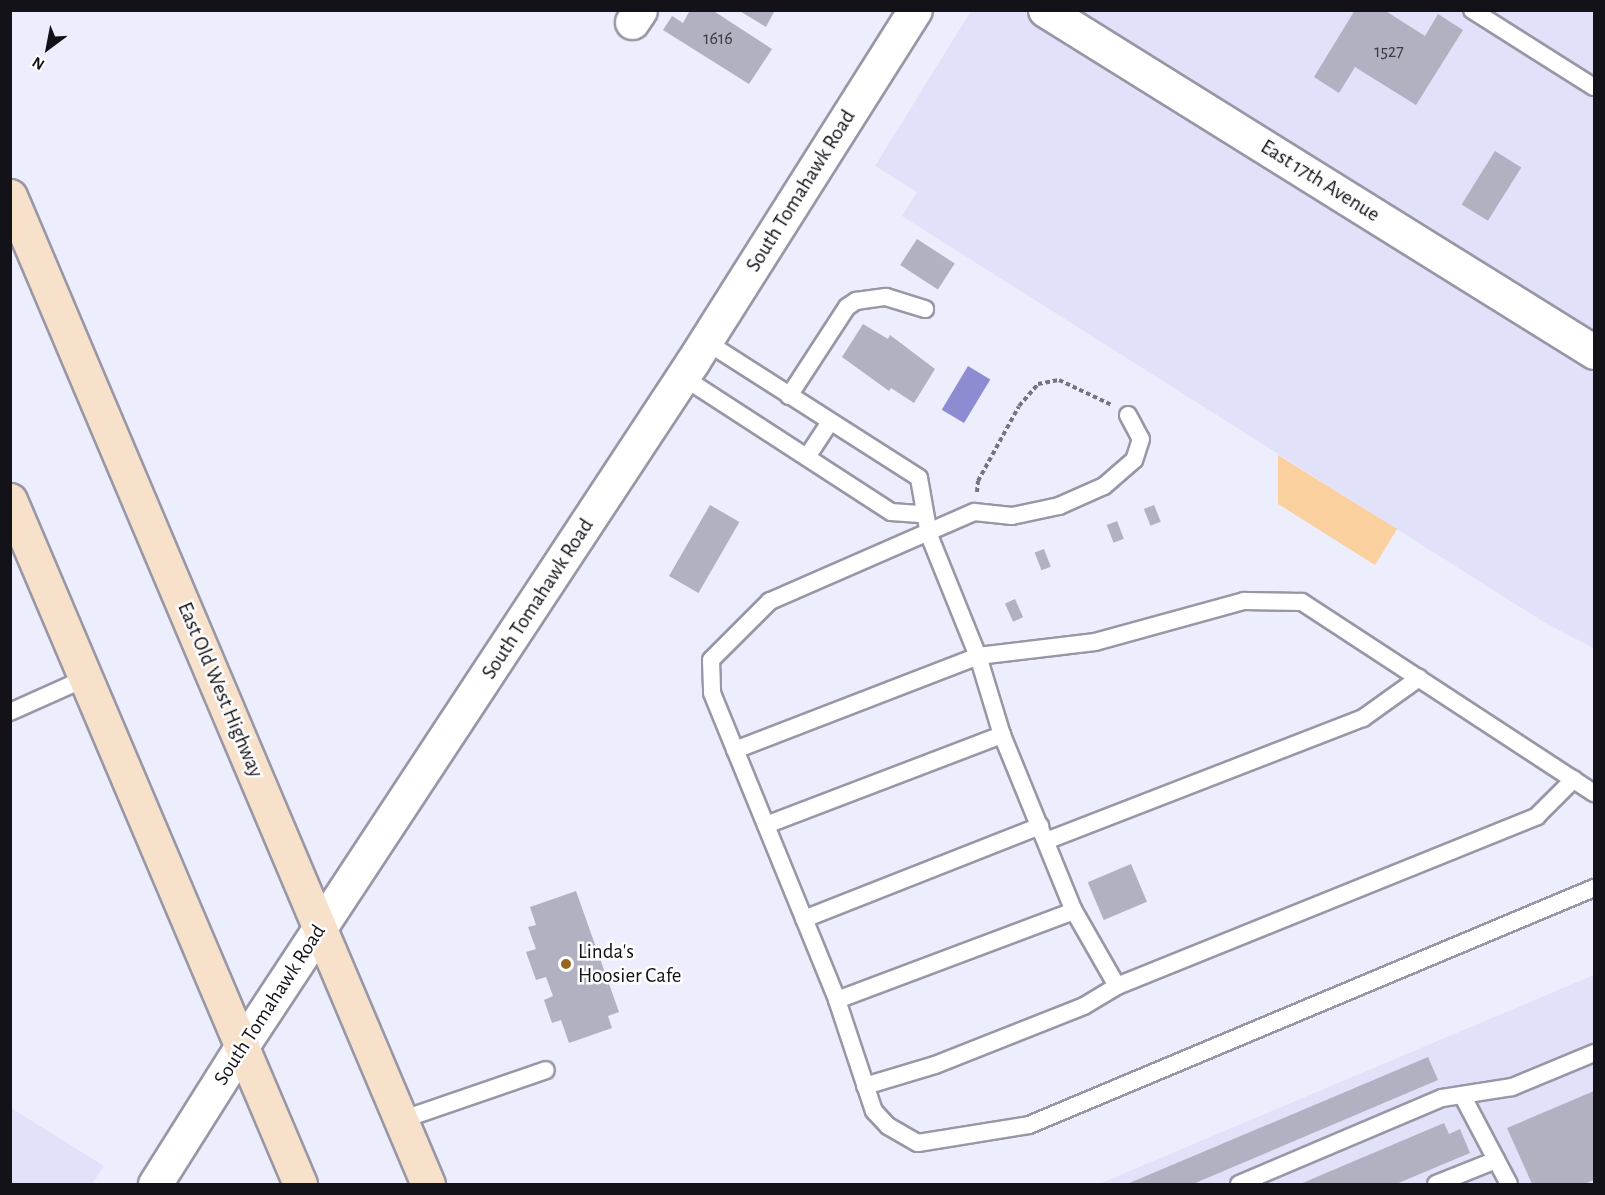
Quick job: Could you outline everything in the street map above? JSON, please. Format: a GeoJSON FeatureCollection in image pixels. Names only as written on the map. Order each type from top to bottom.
{"type":"FeatureCollection","features":[{"type":"Feature","properties":{"kind":"main road","name":"South Tomahawk Road"},"geometry":{"type":"LineString","coordinates":[[155,1185],[242,1046],[683,377],[915,10]]}},
{"type":"Feature","properties":{"kind":"main road","name":"East 17th Avenue"},"geometry":{"type":"LineString","coordinates":[[1045,10],[1594,352]]}},
{"type":"Feature","properties":{"kind":"main road","name":"East Old West Highway"},"geometry":{"type":"LineString","coordinates":[[10,196],[428,1185]]}},
{"type":"Feature","properties":{"kind":"main road"},"geometry":{"type":"LineString","coordinates":[[10,500],[300,1185]]}},
{"type":"Feature","properties":{"kind":"lane"},"geometry":{"type":"LineString","coordinates":[[1472,10],[1594,87]]}},
{"type":"Feature","properties":{"kind":"lane"},"geometry":{"type":"LineString","coordinates":[[789,396],[847,307],[856,301],[886,297],[925,309]]}},
{"type":"Feature","properties":{"kind":"lane"},"geometry":{"type":"LineString","coordinates":[[705,341],[919,478],[923,514],[929,535],[978,656],[1002,735],[1074,911],[1118,986]]}},
{"type":"Feature","properties":{"kind":"lane"},"geometry":{"type":"LineString","coordinates":[[683,377],[891,512],[923,514]]}},
{"type":"Feature","properties":{"kind":"lane"},"geometry":{"type":"LineString","coordinates":[[1128,415],[1141,439],[1134,460],[1104,486],[1059,506],[1012,516],[974,512],[929,535],[770,602],[711,660],[712,693],[837,1000],[874,1110],[888,1126],[918,1143],[1029,1125],[1594,888]]}},
{"type":"Feature","properties":{"kind":"lane"},"geometry":{"type":"LineString","coordinates":[[807,457],[830,422]]}},
{"type":"Feature","properties":{"kind":"lane"},"geometry":{"type":"LineString","coordinates":[[735,750],[978,656],[1095,642],[1244,601],[1302,602],[1594,793]]}},
{"type":"Feature","properties":{"kind":"lane"},"geometry":{"type":"LineString","coordinates":[[10,712],[86,678]]}},
{"type":"Feature","properties":{"kind":"lane"},"geometry":{"type":"LineString","coordinates":[[804,919],[1363,718],[1419,678]]}},
{"type":"Feature","properties":{"kind":"lane"},"geometry":{"type":"LineString","coordinates":[[766,825],[1002,735]]}},
{"type":"Feature","properties":{"kind":"lane"},"geometry":{"type":"LineString","coordinates":[[865,1086],[935,1065],[1084,1006],[1118,986],[1172,967],[1537,816],[1574,779]]}},
{"type":"Feature","properties":{"kind":"lane"},"geometry":{"type":"LineString","coordinates":[[837,1000],[1074,911]]}},
{"type":"Feature","properties":{"kind":"lane"},"geometry":{"type":"LineString","coordinates":[[1239,1185],[1442,1098],[1512,1087],[1594,1053]]}},
{"type":"Feature","properties":{"kind":"lane"},"geometry":{"type":"LineString","coordinates":[[401,1120],[546,1070]]}},
{"type":"Feature","properties":{"kind":"lane"},"geometry":{"type":"LineString","coordinates":[[1462,1095],[1509,1185]]}},
{"type":"Feature","properties":{"kind":"lane"},"geometry":{"type":"LineString","coordinates":[[1436,1185],[1496,1160]]}},
{"type":"Feature","properties":{"kind":"path"},"geometry":{"type":"LineString","coordinates":[[974,512],[978,481],[1019,406],[1038,384],[1059,380],[1095,395],[1128,415]]}},
{"type":"Feature","properties":{"kind":"shaded area"},"geometry":{"type":"Polygon","coordinates":[[[971,11],[1594,11],[1594,648],[1547,624],[902,216],[917,192],[875,166],[971,11]]]}},
{"type":"Feature","properties":{"kind":"shaded area"},"geometry":{"type":"Polygon","coordinates":[[[968,366],[990,379],[964,423],[942,410],[968,366]]]}},
{"type":"Feature","properties":{"kind":"shaded area"},"geometry":{"type":"Polygon","coordinates":[[[1278,455],[1397,529],[1375,565],[1278,504],[1278,455]]]}},
{"type":"Feature","properties":{"kind":"shaded area"},"geometry":{"type":"Polygon","coordinates":[[[1594,975],[1594,1184],[1099,1184],[1594,975]]]}},
{"type":"Feature","properties":{"kind":"shaded area"},"geometry":{"type":"Polygon","coordinates":[[[11,1108],[104,1166],[92,1184],[11,1184],[11,1108]]]}},
{"type":"Feature","properties":{"kind":"building"},"geometry":{"type":"Polygon","coordinates":[[[690,10],[712,10],[772,49],[749,84],[663,30],[672,16],[683,23],[690,10]]]}},
{"type":"Feature","properties":{"kind":"building"},"geometry":{"type":"Polygon","coordinates":[[[738,10],[775,10],[766,27],[738,10]]]}},
{"type":"Feature","properties":{"kind":"building"},"geometry":{"type":"Polygon","coordinates":[[[1355,10],[1384,10],[1425,36],[1438,14],[1463,30],[1416,105],[1355,67],[1339,93],[1314,77],[1355,10]]]}},
{"type":"Feature","properties":{"kind":"building"},"geometry":{"type":"Polygon","coordinates":[[[1495,151],[1521,167],[1488,221],[1462,204],[1495,151]]]}},
{"type":"Feature","properties":{"kind":"building"},"geometry":{"type":"Polygon","coordinates":[[[917,239],[955,264],[938,290],[900,265],[917,239]]]}},
{"type":"Feature","properties":{"kind":"building"},"geometry":{"type":"Polygon","coordinates":[[[863,324],[888,339],[890,335],[935,369],[914,403],[891,388],[889,391],[842,357],[863,324]]]}},
{"type":"Feature","properties":{"kind":"building"},"geometry":{"type":"Polygon","coordinates":[[[710,505],[739,522],[698,593],[669,576],[710,505]]]}},
{"type":"Feature","properties":{"kind":"building"},"geometry":{"type":"Polygon","coordinates":[[[1154,505],[1161,522],[1151,526],[1144,509],[1154,505]]]}},
{"type":"Feature","properties":{"kind":"building"},"geometry":{"type":"Polygon","coordinates":[[[1117,521],[1124,539],[1114,543],[1107,525],[1117,521]]]}},
{"type":"Feature","properties":{"kind":"building"},"geometry":{"type":"Polygon","coordinates":[[[1044,549],[1051,567],[1041,570],[1035,553],[1044,549]]]}},
{"type":"Feature","properties":{"kind":"building"},"geometry":{"type":"Polygon","coordinates":[[[1015,599],[1023,617],[1013,622],[1005,603],[1015,599]]]}},
{"type":"Feature","properties":{"kind":"building"},"geometry":{"type":"Polygon","coordinates":[[[1131,864],[1147,902],[1104,920],[1088,882],[1131,864]]]}},
{"type":"Feature","properties":{"kind":"building","name":"Linda's Hoosier Cafe"},"geometry":{"type":"Polygon","coordinates":[[[576,891],[619,1012],[608,1016],[612,1028],[569,1043],[561,1020],[552,1023],[544,1000],[553,996],[546,977],[536,980],[526,952],[536,949],[528,927],[536,925],[530,907],[576,891]]]}},
{"type":"Feature","properties":{"kind":"building"},"geometry":{"type":"Polygon","coordinates":[[[1428,1057],[1438,1080],[1193,1184],[1127,1184],[1428,1057]]]}},
{"type":"Feature","properties":{"kind":"building"},"geometry":{"type":"Polygon","coordinates":[[[1594,1091],[1594,1180],[1584,1184],[1532,1184],[1507,1128],[1594,1091]]]}},
{"type":"Feature","properties":{"kind":"building"},"geometry":{"type":"Polygon","coordinates":[[[1444,1123],[1449,1134],[1460,1129],[1470,1153],[1396,1184],[1300,1184],[1444,1123]]]}},
{"type":"Feature","properties":{"kind":"place","name":"Linda's Hoosier Cafe"},"geometry":{"type":"Point","coordinates":[566,964]}}]}
